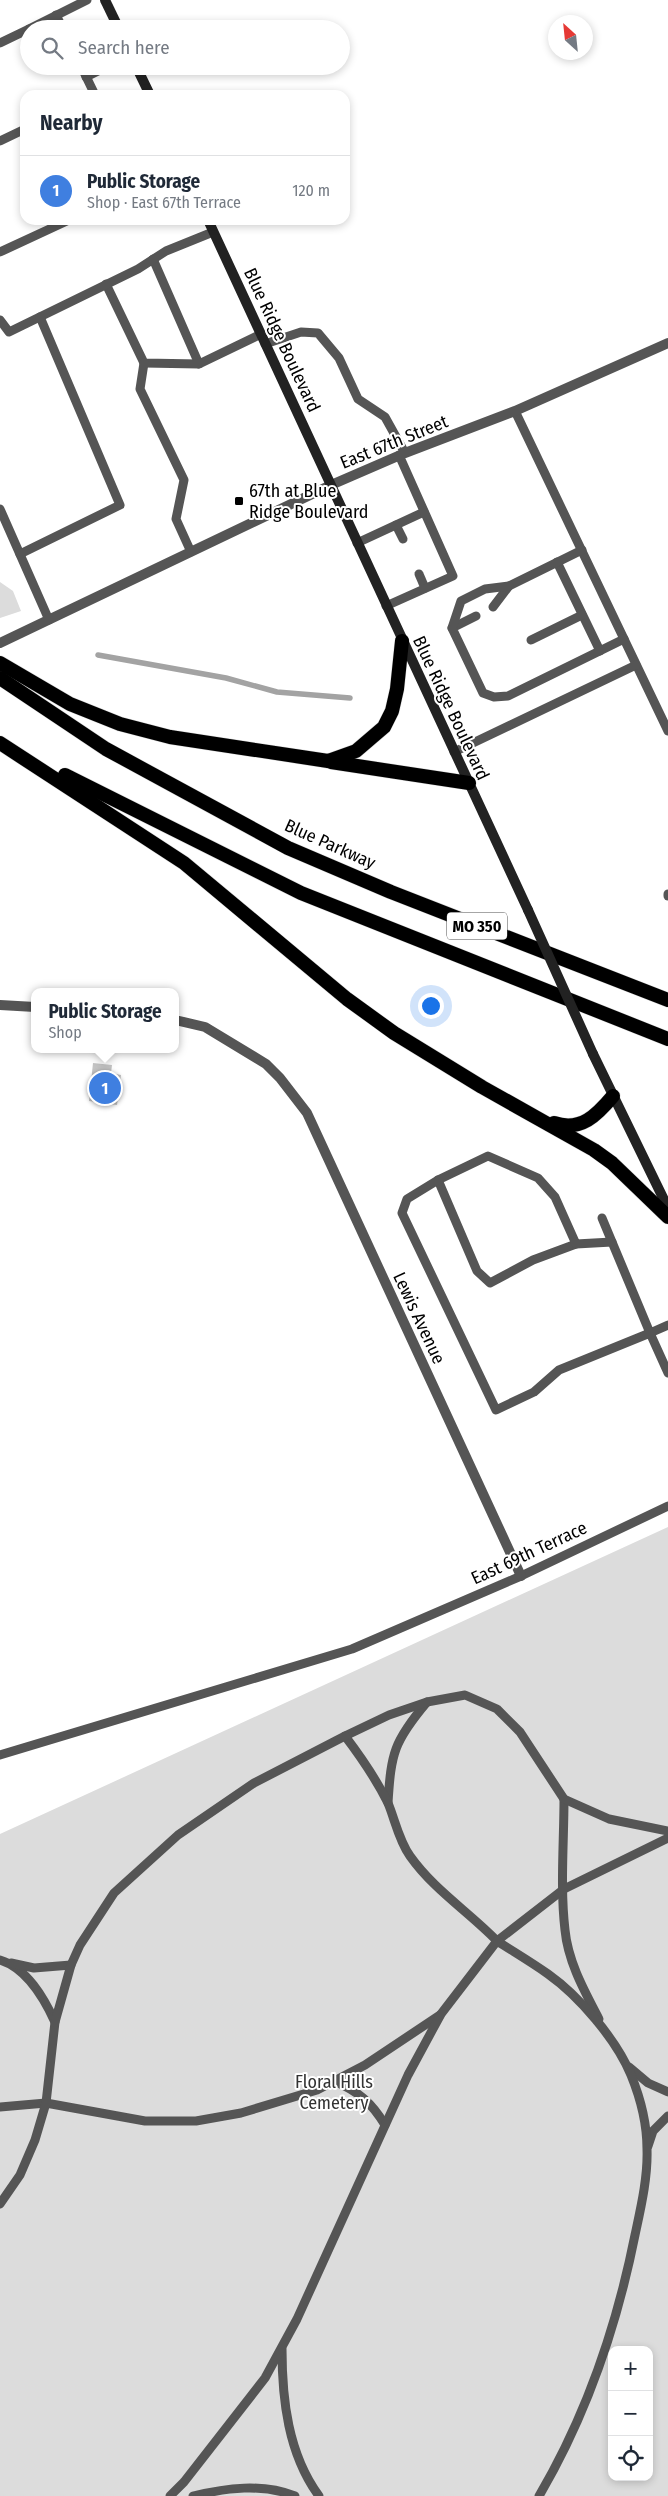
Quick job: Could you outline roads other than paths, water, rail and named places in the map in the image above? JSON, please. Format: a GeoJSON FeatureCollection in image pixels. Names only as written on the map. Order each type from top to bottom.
{"type":"FeatureCollection","features":[{"type":"Feature","properties":{"kind":"highway"},"geometry":{"type":"LineString","coordinates":[[328,761],[356,752],[384,727],[392,712],[397,689],[402,641]]}},
{"type":"Feature","properties":{"kind":"highway"},"geometry":{"type":"LineString","coordinates":[[0,663],[70,704],[120,724],[170,737],[469,783]]}},
{"type":"Feature","properties":{"kind":"highway","name":"Blue Parkway"},"geometry":{"type":"LineString","coordinates":[[0,678],[106,749],[288,848],[391,892],[668,1000]]}},
{"type":"Feature","properties":{"kind":"highway"},"geometry":{"type":"LineString","coordinates":[[0,743],[184,863],[347,999],[394,1033],[434,1059],[594,1150],[612,1163],[668,1217]]}},
{"type":"Feature","properties":{"kind":"highway","name":"MO 350"},"geometry":{"type":"LineString","coordinates":[[0,743],[301,893],[668,1038]]}},
{"type":"Feature","properties":{"kind":"highway"},"geometry":{"type":"LineString","coordinates":[[535,1116],[557,1124],[569,1126],[580,1124],[594,1117],[613,1096]]}},
{"type":"Feature","properties":{"kind":"main road"},"geometry":{"type":"LineString","coordinates":[[105,0],[115,20]]}},
{"type":"Feature","properties":{"kind":"main road"},"geometry":{"type":"LineString","coordinates":[[140,75],[148,90]]}},
{"type":"Feature","properties":{"kind":"main road","name":"Blue Ridge Boulevard"},"geometry":{"type":"LineString","coordinates":[[210,225],[593,1054],[668,1208]]}},
{"type":"Feature","properties":{"kind":"street","name":"East 67th Street"},"geometry":{"type":"LineString","coordinates":[[5,641],[331,485],[402,454],[515,411],[668,343]]}},
{"type":"Feature","properties":{"kind":"street"},"geometry":{"type":"LineString","coordinates":[[0,1005],[31,1007]]}},
{"type":"Feature","properties":{"kind":"street","name":"Lewis Avenue"},"geometry":{"type":"LineString","coordinates":[[179,1021],[204,1027],[266,1064],[280,1078],[307,1113],[521,1576]]}},
{"type":"Feature","properties":{"kind":"lane"},"geometry":{"type":"LineString","coordinates":[[46,20],[87,0]]}},
{"type":"Feature","properties":{"kind":"lane"},"geometry":{"type":"LineString","coordinates":[[56,15],[58,20]]}},
{"type":"Feature","properties":{"kind":"lane"},"geometry":{"type":"LineString","coordinates":[[0,43],[20,33]]}},
{"type":"Feature","properties":{"kind":"lane"},"geometry":{"type":"LineString","coordinates":[[90,75],[86,77],[92,90]]}},
{"type":"Feature","properties":{"kind":"lane"},"geometry":{"type":"LineString","coordinates":[[0,141],[20,132]]}},
{"type":"Feature","properties":{"kind":"lane"},"geometry":{"type":"LineString","coordinates":[[0,252],[58,225]]}},
{"type":"Feature","properties":{"kind":"lane"},"geometry":{"type":"LineString","coordinates":[[0,320],[9,332],[106,284],[166,250],[214,232]]}},
{"type":"Feature","properties":{"kind":"lane"},"geometry":{"type":"LineString","coordinates":[[153,259],[199,364]]}},
{"type":"Feature","properties":{"kind":"lane"},"geometry":{"type":"LineString","coordinates":[[106,284],[144,364],[140,389],[184,480],[176,519],[191,552]]}},
{"type":"Feature","properties":{"kind":"lane"},"geometry":{"type":"LineString","coordinates":[[20,554],[120,505],[40,317]]}},
{"type":"Feature","properties":{"kind":"lane"},"geometry":{"type":"LineString","coordinates":[[144,364],[199,364],[263,339],[301,332],[318,333],[339,358],[358,400],[385,416],[424,512],[453,576],[386,606]]}},
{"type":"Feature","properties":{"kind":"lane"},"geometry":{"type":"LineString","coordinates":[[515,411],[668,731]]}},
{"type":"Feature","properties":{"kind":"lane"},"geometry":{"type":"LineString","coordinates":[[0,509],[49,620]]}},
{"type":"Feature","properties":{"kind":"lane"},"geometry":{"type":"LineString","coordinates":[[357,543],[424,512]]}},
{"type":"Feature","properties":{"kind":"lane"},"geometry":{"type":"LineString","coordinates":[[396,526],[402,539]]}},
{"type":"Feature","properties":{"kind":"lane"},"geometry":{"type":"LineString","coordinates":[[582,550],[509,586],[485,589],[461,601],[452,628],[482,693],[494,698],[508,696],[624,639]]}},
{"type":"Feature","properties":{"kind":"lane"},"geometry":{"type":"LineString","coordinates":[[558,562],[600,651]]}},
{"type":"Feature","properties":{"kind":"lane"},"geometry":{"type":"LineString","coordinates":[[419,574],[425,588]]}},
{"type":"Feature","properties":{"kind":"lane"},"geometry":{"type":"LineString","coordinates":[[494,607],[509,586]]}},
{"type":"Feature","properties":{"kind":"lane"},"geometry":{"type":"LineString","coordinates":[[531,640],[582,615]]}},
{"type":"Feature","properties":{"kind":"lane"},"geometry":{"type":"LineString","coordinates":[[452,628],[476,616]]}},
{"type":"Feature","properties":{"kind":"lane"},"geometry":{"type":"LineString","coordinates":[[454,752],[636,665]]}},
{"type":"Feature","properties":{"kind":"lane"},"geometry":{"type":"LineString","coordinates":[[576,1244],[555,1197],[538,1178],[488,1156],[438,1180],[407,1199],[402,1213],[496,1410],[534,1392],[560,1370],[668,1325]]}},
{"type":"Feature","properties":{"kind":"lane"},"geometry":{"type":"LineString","coordinates":[[438,1180],[477,1271],[490,1283],[533,1260],[576,1244],[612,1242]]}},
{"type":"Feature","properties":{"kind":"lane"},"geometry":{"type":"LineString","coordinates":[[602,1218],[668,1372]]}},
{"type":"Feature","properties":{"kind":"lane","name":"East 69th Terrace"},"geometry":{"type":"LineString","coordinates":[[0,1756],[352,1649],[521,1576],[668,1506]]}},
{"type":"Feature","properties":{"kind":"lane"},"geometry":{"type":"LineString","coordinates":[[0,2204],[20,2175],[35,2140],[46,2103],[55,2022],[71,1965],[80,1945],[114,1893],[178,1835],[254,1783],[389,1715],[427,1702],[465,1695],[497,1709],[520,1732],[564,1799],[609,1819],[668,1831]]}},
{"type":"Feature","properties":{"kind":"lane"},"geometry":{"type":"LineString","coordinates":[[388,1803],[391,1761],[405,1728],[427,1702]]}},
{"type":"Feature","properties":{"kind":"lane"},"geometry":{"type":"LineString","coordinates":[[345,1736],[370,1771],[388,1803],[409,1855],[446,1897],[481,1924],[497,1941],[549,1974],[580,2002],[611,2041]]}},
{"type":"Feature","properties":{"kind":"lane"},"geometry":{"type":"LineString","coordinates":[[539,2496],[579,2417],[606,2346],[627,2278],[642,2203],[647,2148],[640,2102],[630,2074],[582,1986],[570,1954],[565,1930],[564,1799]]}},
{"type":"Feature","properties":{"kind":"lane"},"geometry":{"type":"LineString","coordinates":[[170,2496],[184,2482],[230,2425],[265,2378],[297,2319],[385,2125],[442,2014],[497,1941],[564,1889],[668,1838]]}},
{"type":"Feature","properties":{"kind":"lane"},"geometry":{"type":"LineString","coordinates":[[4,1961],[34,1968],[71,1965]]}},
{"type":"Feature","properties":{"kind":"lane"},"geometry":{"type":"LineString","coordinates":[[4,1961],[30,1981],[47,2005],[55,2022]]}},
{"type":"Feature","properties":{"kind":"lane"},"geometry":{"type":"LineString","coordinates":[[0,2107],[46,2103],[145,2120],[196,2121],[241,2113],[287,2100],[334,2081],[365,2065],[442,2014]]}},
{"type":"Feature","properties":{"kind":"lane"},"geometry":{"type":"LineString","coordinates":[[624,2062],[648,2083],[668,2092]]}},
{"type":"Feature","properties":{"kind":"lane"},"geometry":{"type":"LineString","coordinates":[[334,2081],[352,2088],[373,2106],[385,2125]]}},
{"type":"Feature","properties":{"kind":"lane"},"geometry":{"type":"LineString","coordinates":[[647,2148],[653,2131],[668,2116]]}},
{"type":"Feature","properties":{"kind":"lane"},"geometry":{"type":"LineString","coordinates":[[282,2346],[282,2379],[287,2418],[302,2465],[319,2496]]}},
{"type":"Feature","properties":{"kind":"lane"},"geometry":{"type":"LineString","coordinates":[[193,2496],[218,2490],[252,2488],[295,2496]]}},
{"type":"Feature","properties":{"kind":"waterway"},"geometry":{"type":"LineString","coordinates":[[98,655],[226,678],[277,692],[350,698]]}},
{"type":"Feature","properties":{"kind":"place","name":"67th at Blue Ridge Boulevard"},"geometry":{"type":"Point","coordinates":[239,501]}},
{"type":"Feature","properties":{"kind":"place","name":"Public Storage"},"geometry":{"type":"Point","coordinates":[105,1088]}},
{"type":"Feature","properties":{"kind":"park label","name":"Floral Hills Cemetery"},"geometry":{"type":"Point","coordinates":[334,2092]}}]}
